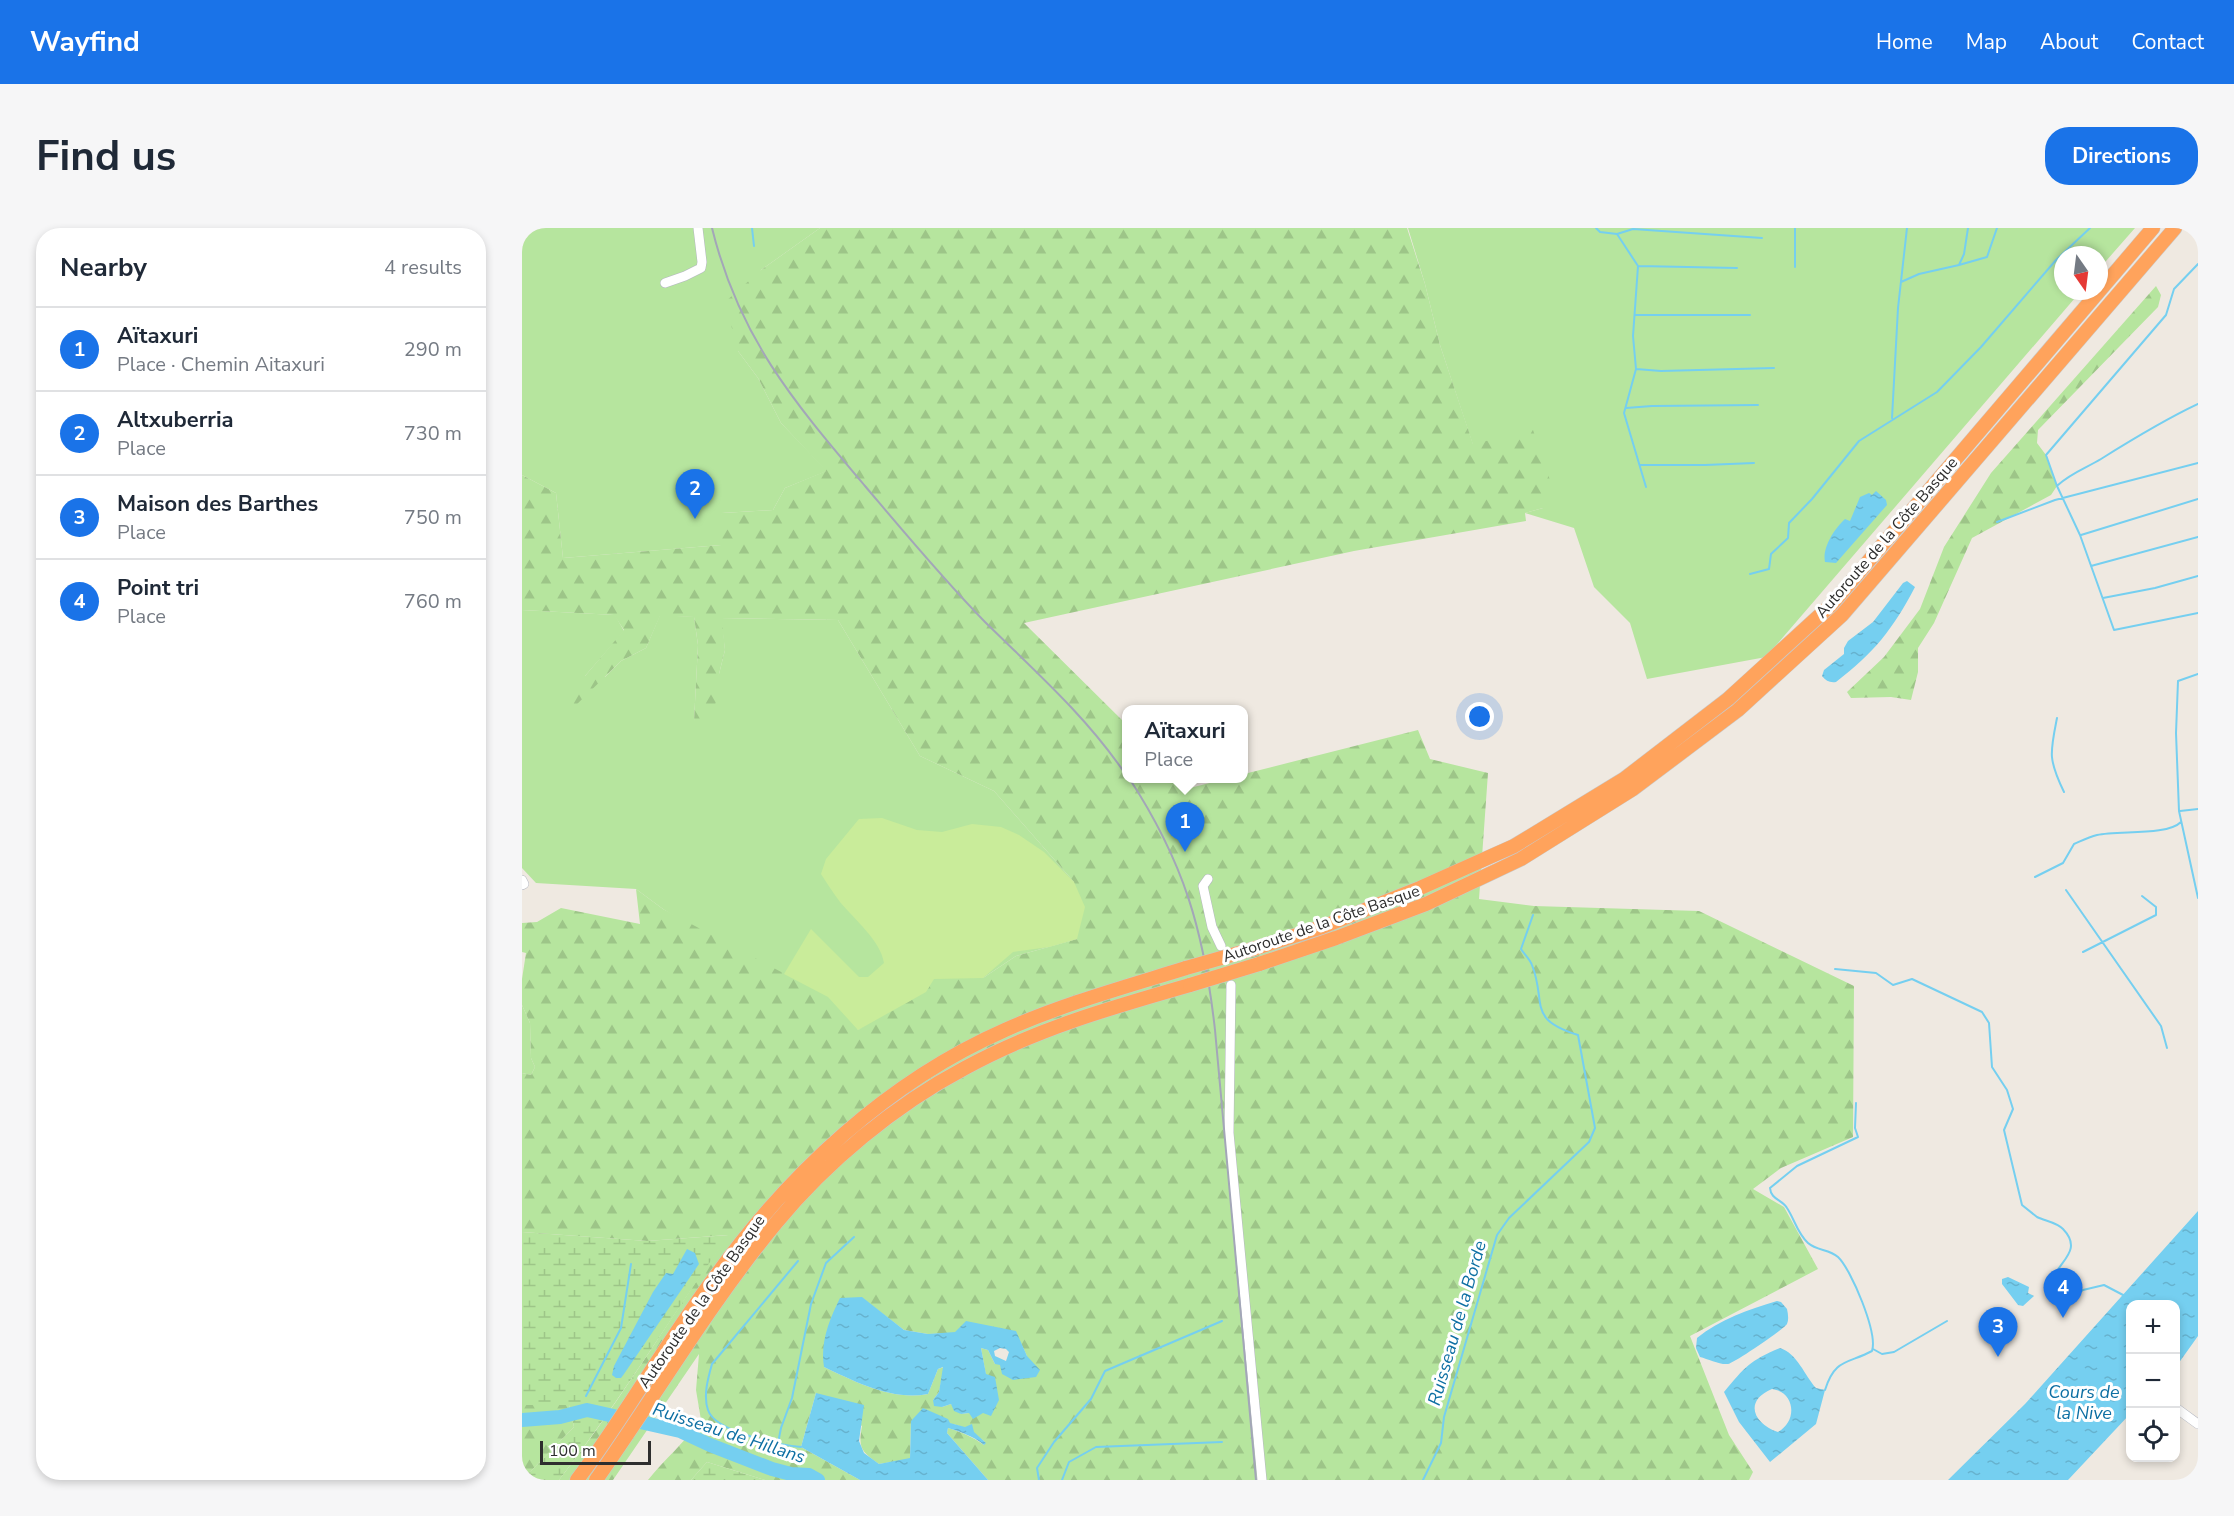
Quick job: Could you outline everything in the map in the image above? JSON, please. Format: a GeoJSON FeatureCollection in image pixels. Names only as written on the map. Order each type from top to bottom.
{"type":"FeatureCollection","features":[{"type":"Feature","properties":{"kind":"highway","name":"Autoroute de la Côte Basque"},"geometry":{"type":"LineString","coordinates":[[577,1480],[707,1288],[756,1223],[789,1185],[869,1112],[920,1076],[1005,1030],[1078,1002],[1322,927],[1420,888],[1514,846],[1624,778],[1728,699],[1831,605],[2153,228]]}},
{"type":"Feature","properties":{"kind":"highway","name":"Autoroute de la Côte Basque"},"geometry":{"type":"LineString","coordinates":[[596,1480],[723,1293],[776,1223],[804,1192],[878,1124],[919,1095],[964,1068],[1012,1044],[1099,1011],[1336,938],[1426,904],[1521,859],[1633,789],[1738,710],[1842,615],[2175,228]]}},
{"type":"Feature","properties":{"kind":"street"},"geometry":{"type":"LineString","coordinates":[[665,283],[700,268],[702,262],[698,228]]}},
{"type":"Feature","properties":{"kind":"street"},"geometry":{"type":"LineString","coordinates":[[1208,879],[1203,886],[1212,927],[1221,946]]}},
{"type":"Feature","properties":{"kind":"street"},"geometry":{"type":"LineString","coordinates":[[1231,985],[1229,1133],[1262,1480]]}},
{"type":"Feature","properties":{"kind":"street"},"geometry":{"type":"LineString","coordinates":[[2180,1411],[2198,1424]]}},
{"type":"Feature","properties":{"kind":"green space"},"geometry":{"type":"Polygon","coordinates":[[[522,228],[820,228],[761,270],[738,351],[758,378],[781,423],[827,471],[785,488],[773,510],[722,513],[721,545],[563,558],[556,493],[522,475],[522,228]]]}},
{"type":"Feature","properties":{"kind":"green space"},"geometry":{"type":"Polygon","coordinates":[[[820,228],[1407,228],[1425,284],[1440,345],[1473,444],[1533,430],[1555,495],[1543,508],[1525,513],[1526,521],[1354,551],[1024,623],[1122,720],[1122,783],[1184,783],[1190,788],[1209,783],[1248,783],[1248,773],[1418,730],[1430,759],[1488,773],[1479,899],[1534,906],[1699,911],[1854,986],[1853,1137],[1781,1168],[1753,1189],[1784,1207],[1818,1269],[1690,1336],[1729,1435],[1753,1472],[1749,1480],[988,1480],[947,1433],[948,1428],[984,1445],[985,1442],[967,1429],[942,1422],[911,1421],[910,1459],[879,1464],[862,1448],[860,1439],[862,1426],[816,1393],[801,1447],[860,1480],[765,1480],[707,1462],[691,1480],[648,1480],[701,1420],[696,1390],[699,1354],[613,1480],[559,1480],[603,1420],[728,1235],[647,1241],[522,1232],[522,1073],[531,1075],[535,1067],[531,1058],[530,1023],[522,1005],[522,979],[526,953],[522,952],[522,923],[537,922],[561,908],[640,924],[636,889],[663,909],[828,997],[858,1030],[926,992],[934,979],[983,978],[1016,956],[1077,939],[1074,882],[994,791],[920,756],[838,620],[722,618],[725,650],[719,674],[717,699],[710,719],[694,721],[698,645],[694,617],[660,616],[646,648],[621,661],[572,709],[561,699],[585,676],[624,630],[614,615],[522,610],[522,475],[556,493],[563,558],[721,545],[715,530],[722,513],[773,510],[785,488],[826,471],[781,423],[758,378],[738,351],[725,302],[761,270],[820,228]],[[862,1298],[824,1367],[874,1389],[901,1395],[915,1395],[928,1394],[938,1369],[944,1367],[939,1392],[933,1400],[942,1407],[951,1404],[961,1414],[969,1413],[986,1375],[981,1348],[988,1350],[995,1364],[1027,1356],[1015,1331],[928,1334],[904,1330],[862,1298]]]}},
{"type":"Feature","properties":{"kind":"green space"},"geometry":{"type":"Polygon","coordinates":[[[1408,228],[2135,228],[2108,259],[2108,246],[2054,246],[2054,300],[2073,300],[1766,657],[1647,679],[1630,623],[1594,587],[1574,528],[1525,513],[1543,508],[1473,445],[1440,345],[1408,228]]]}},
{"type":"Feature","properties":{"kind":"green space"},"geometry":{"type":"Polygon","coordinates":[[[2156,286],[2161,295],[2158,307],[2038,430],[2037,443],[2046,455],[2057,486],[2051,495],[1972,538],[1934,623],[1918,648],[1918,672],[1911,700],[1891,697],[1851,698],[1847,692],[1884,657],[1920,609],[1944,547],[1991,473],[2156,286]]]}},
{"type":"Feature","properties":{"kind":"green space"},"geometry":{"type":"Polygon","coordinates":[[[522,610],[615,615],[624,631],[585,676],[605,677],[621,661],[646,648],[660,615],[694,617],[698,645],[694,721],[719,674],[725,650],[721,618],[838,620],[920,756],[994,791],[1074,882],[1077,939],[1016,956],[983,978],[858,1030],[663,909],[636,889],[536,883],[522,868],[522,610]]]}},
{"type":"Feature","properties":{"kind":"green space"},"geometry":{"type":"Polygon","coordinates":[[[882,818],[917,830],[942,832],[972,824],[1001,827],[1019,835],[1044,852],[1074,882],[1085,907],[1077,939],[1049,947],[1013,952],[983,978],[934,979],[926,992],[858,1030],[828,997],[784,974],[811,929],[859,977],[868,977],[884,963],[878,947],[840,902],[821,874],[826,859],[859,819],[882,818]]]}},
{"type":"Feature","properties":{"kind":"green space"},"geometry":{"type":"Polygon","coordinates":[[[522,1005],[530,1023],[531,1058],[535,1067],[531,1075],[522,1073],[522,1005]]]}},
{"type":"Feature","properties":{"kind":"green space"},"geometry":{"type":"Polygon","coordinates":[[[522,1232],[647,1241],[729,1235],[603,1420],[559,1480],[522,1480],[574,1427],[569,1405],[522,1405],[522,1232]]]}},
{"type":"Feature","properties":{"kind":"green space"},"geometry":{"type":"Polygon","coordinates":[[[2003,1319],[2012,1332],[2002,1339],[1993,1325],[2003,1319]]]}},
{"type":"Feature","properties":{"kind":"green space"},"geometry":{"type":"Polygon","coordinates":[[[522,1405],[569,1405],[574,1427],[522,1480],[522,1405]]]}},
{"type":"Feature","properties":{"kind":"green space"},"geometry":{"type":"Polygon","coordinates":[[[707,1462],[765,1480],[691,1480],[707,1462]]]}},
{"type":"Feature","properties":{"kind":"water"},"geometry":{"type":"Polygon","coordinates":[[[1876,491],[1886,500],[1887,505],[1836,563],[1825,562],[1827,545],[1837,528],[1845,519],[1850,521],[1860,497],[1869,493],[1872,495],[1876,491]]]}},
{"type":"Feature","properties":{"kind":"water"},"geometry":{"type":"Polygon","coordinates":[[[1907,581],[1915,587],[1882,639],[1836,682],[1825,679],[1822,676],[1824,670],[1844,654],[1848,641],[1873,622],[1903,583],[1907,581]]]}},
{"type":"Feature","properties":{"kind":"water","name":"Cours de la Nive"},"geometry":{"type":"Polygon","coordinates":[[[2198,1211],[2198,1336],[2180,1361],[2180,1300],[2126,1300],[2126,1418],[2068,1480],[1948,1480],[2025,1404],[2198,1211]]]}},
{"type":"Feature","properties":{"kind":"water"},"geometry":{"type":"Polygon","coordinates":[[[687,1249],[695,1253],[699,1264],[624,1374],[621,1378],[616,1378],[612,1375],[614,1366],[653,1292],[666,1273],[673,1274],[687,1249]]]}},
{"type":"Feature","properties":{"kind":"water"},"geometry":{"type":"Polygon","coordinates":[[[2008,1277],[2029,1287],[2028,1293],[2034,1296],[2023,1306],[2018,1305],[2002,1284],[2002,1279],[2008,1277]]]}},
{"type":"Feature","properties":{"kind":"water"},"geometry":{"type":"Polygon","coordinates":[[[862,1297],[904,1330],[928,1334],[955,1332],[966,1321],[1016,1331],[1027,1356],[1040,1370],[1036,1377],[1013,1380],[1002,1374],[1000,1365],[995,1364],[988,1350],[981,1348],[986,1374],[995,1377],[999,1400],[991,1416],[983,1413],[973,1419],[969,1413],[961,1414],[954,1411],[951,1404],[942,1407],[934,1406],[933,1400],[939,1392],[943,1367],[938,1369],[928,1394],[901,1395],[874,1389],[824,1367],[823,1349],[826,1332],[840,1298],[862,1297]],[[1000,1348],[994,1351],[995,1356],[1006,1361],[1009,1352],[1000,1348]]]}},
{"type":"Feature","properties":{"kind":"water"},"geometry":{"type":"Polygon","coordinates":[[[1777,1301],[1787,1309],[1788,1316],[1787,1324],[1777,1332],[1728,1364],[1700,1357],[1696,1348],[1697,1338],[1735,1316],[1777,1301]]]}},
{"type":"Feature","properties":{"kind":"water"},"geometry":{"type":"Polygon","coordinates":[[[1780,1348],[1796,1360],[1816,1388],[1825,1390],[1816,1424],[1770,1462],[1739,1422],[1724,1392],[1748,1366],[1780,1348]],[[1772,1389],[1763,1394],[1755,1406],[1755,1412],[1763,1424],[1778,1432],[1789,1421],[1791,1414],[1789,1401],[1780,1391],[1772,1389]]]}},
{"type":"Feature","properties":{"kind":"water"},"geometry":{"type":"Polygon","coordinates":[[[816,1393],[864,1405],[859,1441],[864,1453],[879,1464],[910,1458],[911,1421],[923,1408],[948,1419],[950,1423],[965,1427],[972,1424],[974,1432],[986,1443],[984,1445],[948,1428],[947,1433],[988,1480],[860,1480],[801,1447],[816,1393]]]}},
{"type":"Feature","properties":{"kind":"waterway"},"geometry":{"type":"LineString","coordinates":[[752,228],[754,246]]}},
{"type":"Feature","properties":{"kind":"waterway"},"geometry":{"type":"LineString","coordinates":[[1596,228],[1600,232],[1617,234],[1638,266],[1633,336],[1636,369],[1624,413],[1646,487]]}},
{"type":"Feature","properties":{"kind":"waterway"},"geometry":{"type":"LineString","coordinates":[[1795,228],[1795,267]]}},
{"type":"Feature","properties":{"kind":"waterway"},"geometry":{"type":"LineString","coordinates":[[1892,418],[1898,308],[1907,228]]}},
{"type":"Feature","properties":{"kind":"waterway"},"geometry":{"type":"LineString","coordinates":[[1901,282],[1919,274],[1959,265],[1964,254],[1968,228]]}},
{"type":"Feature","properties":{"kind":"waterway"},"geometry":{"type":"LineString","coordinates":[[1959,265],[1987,257],[1997,228]]}},
{"type":"Feature","properties":{"kind":"waterway"},"geometry":{"type":"LineString","coordinates":[[1750,574],[1769,569],[1771,554],[1788,538],[1789,523],[1812,499],[1859,441],[1937,392],[1981,347],[2056,260],[2090,228]]}},
{"type":"Feature","properties":{"kind":"waterway"},"geometry":{"type":"LineString","coordinates":[[1617,234],[1633,229],[1762,238]]}},
{"type":"Feature","properties":{"kind":"waterway"},"geometry":{"type":"LineString","coordinates":[[2198,264],[2174,289],[2166,315],[2046,455],[2057,486],[2080,535],[2114,630],[2198,613]]}},
{"type":"Feature","properties":{"kind":"waterway"},"geometry":{"type":"LineString","coordinates":[[1638,266],[1737,268]]}},
{"type":"Feature","properties":{"kind":"waterway"},"geometry":{"type":"LineString","coordinates":[[1636,315],[1750,315]]}},
{"type":"Feature","properties":{"kind":"waterway"},"geometry":{"type":"LineString","coordinates":[[1636,369],[1661,371],[1774,368]]}},
{"type":"Feature","properties":{"kind":"waterway"},"geometry":{"type":"LineString","coordinates":[[2058,485],[2149,430],[2198,404]]}},
{"type":"Feature","properties":{"kind":"waterway"},"geometry":{"type":"LineString","coordinates":[[1626,408],[1758,405]]}},
{"type":"Feature","properties":{"kind":"waterway"},"geometry":{"type":"LineString","coordinates":[[1640,465],[1754,463]]}},
{"type":"Feature","properties":{"kind":"waterway"},"geometry":{"type":"LineString","coordinates":[[1997,522],[2055,500],[2198,463]]}},
{"type":"Feature","properties":{"kind":"waterway"},"geometry":{"type":"LineString","coordinates":[[2081,535],[2198,499]]}},
{"type":"Feature","properties":{"kind":"waterway"},"geometry":{"type":"LineString","coordinates":[[2091,566],[2198,537]]}},
{"type":"Feature","properties":{"kind":"waterway"},"geometry":{"type":"LineString","coordinates":[[2103,598],[2155,588],[2198,576]]}},
{"type":"Feature","properties":{"kind":"waterway"},"geometry":{"type":"LineString","coordinates":[[2198,674],[2178,681],[2176,733],[2179,811],[2198,898]]}},
{"type":"Feature","properties":{"kind":"waterway"},"geometry":{"type":"LineString","coordinates":[[2057,718],[2052,756],[2055,771],[2064,792]]}},
{"type":"Feature","properties":{"kind":"waterway"},"geometry":{"type":"LineString","coordinates":[[2180,811],[2198,809]]}},
{"type":"Feature","properties":{"kind":"waterway"},"geometry":{"type":"LineString","coordinates":[[2035,877],[2063,863],[2074,844],[2088,838],[2106,834],[2154,831],[2181,822]]}},
{"type":"Feature","properties":{"kind":"waterway"},"geometry":{"type":"LineString","coordinates":[[2066,890],[2161,1026],[2167,1048]]}},
{"type":"Feature","properties":{"kind":"waterway"},"geometry":{"type":"LineString","coordinates":[[2083,952],[2156,915],[2156,907],[2142,896]]}},
{"type":"Feature","properties":{"kind":"waterway","name":"Ruisseau de la Borde"},"geometry":{"type":"LineString","coordinates":[[1423,1480],[1441,1443],[1444,1417],[1497,1235],[1509,1218],[1589,1142],[1595,1128],[1578,1035],[1551,1023],[1545,1016],[1541,1008],[1532,965],[1521,949],[1533,915]]}},
{"type":"Feature","properties":{"kind":"waterway"},"geometry":{"type":"LineString","coordinates":[[1835,969],[1876,973],[1893,985],[1912,979],[1982,1012],[1989,1023],[1992,1067],[2007,1090],[2013,1109],[2004,1130],[2022,1205],[2037,1217],[2063,1229],[2069,1237],[2070,1252],[2054,1277],[2053,1284],[2056,1293],[2063,1300],[2072,1298],[2083,1290],[2104,1285],[2125,1296]]}},
{"type":"Feature","properties":{"kind":"waterway"},"geometry":{"type":"LineString","coordinates":[[1825,1390],[1833,1372],[1838,1367],[1872,1351],[1871,1330],[1856,1287],[1843,1264],[1834,1254],[1808,1243],[1801,1235],[1787,1208],[1772,1195],[1770,1188],[1797,1166],[1858,1137],[1855,1128],[1856,1103]]}},
{"type":"Feature","properties":{"kind":"waterway"},"geometry":{"type":"LineString","coordinates":[[778,1443],[792,1398],[811,1304],[826,1263],[854,1237]]}},
{"type":"Feature","properties":{"kind":"waterway"},"geometry":{"type":"LineString","coordinates":[[798,1261],[712,1364],[706,1399],[708,1410],[713,1418],[723,1425],[749,1436],[801,1447]]}},
{"type":"Feature","properties":{"kind":"waterway"},"geometry":{"type":"LineString","coordinates":[[586,1396],[621,1328],[631,1264]]}},
{"type":"Feature","properties":{"kind":"waterway"},"geometry":{"type":"LineString","coordinates":[[1039,1480],[1037,1468],[1054,1442],[1091,1399],[1105,1371],[1222,1321]]}},
{"type":"Feature","properties":{"kind":"waterway"},"geometry":{"type":"LineString","coordinates":[[1873,1349],[1882,1354],[1894,1352],[1947,1321]]}},
{"type":"Feature","properties":{"kind":"waterway","name":"Ruisseau de Hillans"},"geometry":{"type":"LineString","coordinates":[[522,1420],[560,1417],[587,1410],[680,1431],[772,1469],[791,1474],[809,1475],[818,1480]]}},
{"type":"Feature","properties":{"kind":"waterway"},"geometry":{"type":"LineString","coordinates":[[679,1410],[692,1435]]}},
{"type":"Feature","properties":{"kind":"waterway"},"geometry":{"type":"LineString","coordinates":[[1062,1480],[1069,1462],[1096,1447],[1222,1442]]}},
{"type":"Feature","properties":{"kind":"railway"},"geometry":{"type":"LineString","coordinates":[[712,228],[723,267],[737,303],[754,336],[772,367],[815,426],[939,572],[985,622],[1077,714],[1122,769]]}},
{"type":"Feature","properties":{"kind":"railway"},"geometry":{"type":"LineString","coordinates":[[1132,783],[1164,839],[1177,869],[1188,898],[1205,961],[1215,1030],[1256,1480]]}},
{"type":"Feature","properties":{"kind":"place","name":"Altxuberria"},"geometry":{"type":"Point","coordinates":[695,519]}},
{"type":"Feature","properties":{"kind":"place","name":"Aïtaxuri"},"geometry":{"type":"Point","coordinates":[1185,852]}},
{"type":"Feature","properties":{"kind":"place","name":"Point tri"},"geometry":{"type":"Point","coordinates":[2063,1318]}},
{"type":"Feature","properties":{"kind":"place","name":"Maison des Barthes"},"geometry":{"type":"Point","coordinates":[1998,1357]}}]}
